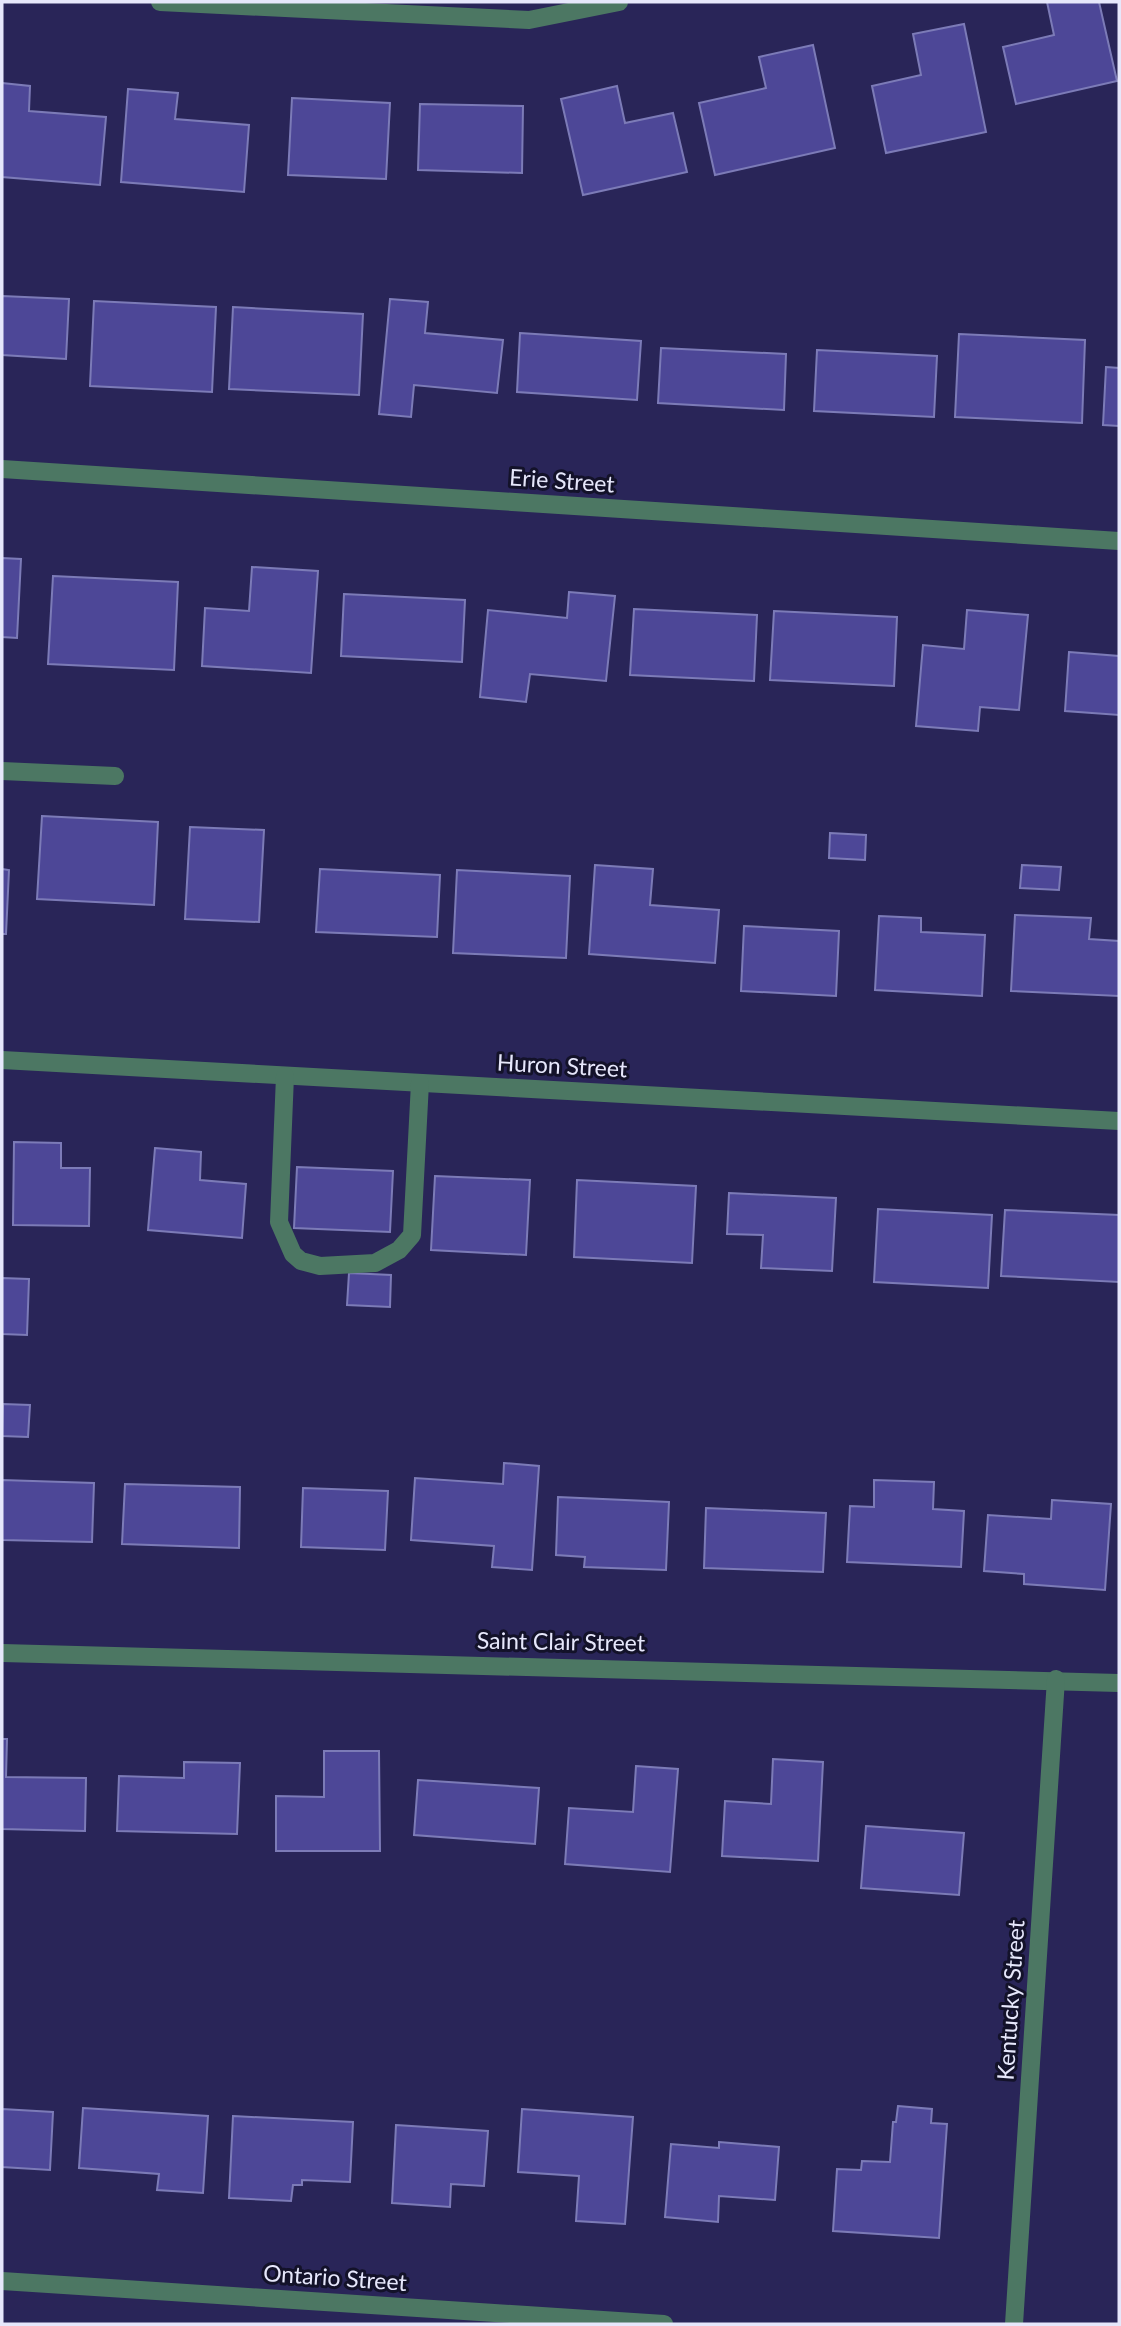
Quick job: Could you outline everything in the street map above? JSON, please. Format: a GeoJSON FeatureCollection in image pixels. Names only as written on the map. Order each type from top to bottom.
{"type":"FeatureCollection","features":[{"type":"Feature","properties":{"kind":"street"},"geometry":{"type":"LineString","coordinates":[[160,2],[529,20],[619,2]]}},
{"type":"Feature","properties":{"kind":"street","name":"Erie Street"},"geometry":{"type":"LineString","coordinates":[[2,469],[1119,541]]}},
{"type":"Feature","properties":{"kind":"street"},"geometry":{"type":"LineString","coordinates":[[2,771],[115,776]]}},
{"type":"Feature","properties":{"kind":"street","name":"Huron Street"},"geometry":{"type":"LineString","coordinates":[[2,1060],[1119,1121]]}},
{"type":"Feature","properties":{"kind":"street"},"geometry":{"type":"LineString","coordinates":[[285,1076],[279,1222],[293,1254],[301,1261],[320,1266],[375,1263],[399,1250],[412,1235],[420,1083]]}},
{"type":"Feature","properties":{"kind":"street","name":"Saint Clair Street"},"geometry":{"type":"LineString","coordinates":[[2,1653],[1056,1679],[1119,1683]]}},
{"type":"Feature","properties":{"kind":"street","name":"Kentucky Street"},"geometry":{"type":"LineString","coordinates":[[1014,2324],[1056,1679]]}},
{"type":"Feature","properties":{"kind":"street","name":"Ontario Street"},"geometry":{"type":"LineString","coordinates":[[2,2281],[664,2324]]}},
{"type":"Feature","properties":{"kind":"building"},"geometry":{"type":"Polygon","coordinates":[[[1047,2],[1099,2],[1117,81],[1016,104],[1003,47],[1054,35],[1047,2]]]}},
{"type":"Feature","properties":{"kind":"building"},"geometry":{"type":"Polygon","coordinates":[[[964,24],[986,132],[886,153],[872,86],[921,75],[913,34],[964,24]]]}},
{"type":"Feature","properties":{"kind":"building"},"geometry":{"type":"Polygon","coordinates":[[[813,45],[835,148],[715,175],[699,103],[766,88],[759,57],[813,45]]]}},
{"type":"Feature","properties":{"kind":"building"},"geometry":{"type":"Polygon","coordinates":[[[2,83],[30,86],[29,111],[106,117],[100,185],[2,177],[2,83]]]}},
{"type":"Feature","properties":{"kind":"building"},"geometry":{"type":"Polygon","coordinates":[[[617,86],[625,123],[673,113],[687,172],[583,195],[561,99],[617,86]]]}},
{"type":"Feature","properties":{"kind":"building"},"geometry":{"type":"Polygon","coordinates":[[[128,89],[178,93],[175,119],[249,125],[244,192],[121,182],[128,89]]]}},
{"type":"Feature","properties":{"kind":"building"},"geometry":{"type":"Polygon","coordinates":[[[292,98],[390,103],[386,179],[288,175],[292,98]]]}},
{"type":"Feature","properties":{"kind":"building"},"geometry":{"type":"Polygon","coordinates":[[[420,104],[523,106],[522,173],[418,170],[420,104]]]}},
{"type":"Feature","properties":{"kind":"building"},"geometry":{"type":"Polygon","coordinates":[[[2,296],[69,299],[66,359],[2,355],[2,296]]]}},
{"type":"Feature","properties":{"kind":"building"},"geometry":{"type":"Polygon","coordinates":[[[390,299],[428,302],[425,333],[503,340],[497,393],[414,385],[411,417],[379,414],[390,299]]]}},
{"type":"Feature","properties":{"kind":"building"},"geometry":{"type":"Polygon","coordinates":[[[94,301],[216,307],[212,392],[90,386],[94,301]]]}},
{"type":"Feature","properties":{"kind":"building"},"geometry":{"type":"Polygon","coordinates":[[[233,307],[363,314],[359,395],[229,389],[233,307]]]}},
{"type":"Feature","properties":{"kind":"building"},"geometry":{"type":"Polygon","coordinates":[[[520,333],[641,341],[637,400],[517,392],[520,333]]]}},
{"type":"Feature","properties":{"kind":"building"},"geometry":{"type":"Polygon","coordinates":[[[959,334],[1085,340],[1082,423],[955,417],[959,334]]]}},
{"type":"Feature","properties":{"kind":"building"},"geometry":{"type":"Polygon","coordinates":[[[661,348],[786,354],[784,410],[658,403],[661,348]]]}},
{"type":"Feature","properties":{"kind":"building"},"geometry":{"type":"Polygon","coordinates":[[[817,350],[937,356],[934,417],[814,411],[817,350]]]}},
{"type":"Feature","properties":{"kind":"building"},"geometry":{"type":"Polygon","coordinates":[[[1106,367],[1119,368],[1119,426],[1103,425],[1106,367]]]}},
{"type":"Feature","properties":{"kind":"building"},"geometry":{"type":"Polygon","coordinates":[[[2,558],[21,559],[17,638],[2,637],[2,558]]]}},
{"type":"Feature","properties":{"kind":"building"},"geometry":{"type":"Polygon","coordinates":[[[252,567],[318,571],[311,673],[202,666],[205,608],[249,611],[252,567]]]}},
{"type":"Feature","properties":{"kind":"building"},"geometry":{"type":"Polygon","coordinates":[[[53,576],[178,582],[174,670],[48,664],[53,576]]]}},
{"type":"Feature","properties":{"kind":"building"},"geometry":{"type":"Polygon","coordinates":[[[569,592],[615,596],[606,681],[530,674],[526,702],[480,697],[488,610],[567,618],[569,592]]]}},
{"type":"Feature","properties":{"kind":"building"},"geometry":{"type":"Polygon","coordinates":[[[344,594],[465,600],[462,662],[341,656],[344,594]]]}},
{"type":"Feature","properties":{"kind":"building"},"geometry":{"type":"Polygon","coordinates":[[[634,609],[757,615],[754,681],[630,675],[634,609]]]}},
{"type":"Feature","properties":{"kind":"building"},"geometry":{"type":"Polygon","coordinates":[[[967,610],[1028,615],[1019,710],[980,707],[978,731],[916,726],[923,645],[964,649],[967,610]]]}},
{"type":"Feature","properties":{"kind":"building"},"geometry":{"type":"Polygon","coordinates":[[[774,611],[897,617],[894,686],[770,680],[774,611]]]}},
{"type":"Feature","properties":{"kind":"building"},"geometry":{"type":"Polygon","coordinates":[[[1069,652],[1119,656],[1119,715],[1065,711],[1069,652]]]}},
{"type":"Feature","properties":{"kind":"building"},"geometry":{"type":"Polygon","coordinates":[[[42,816],[158,822],[154,905],[37,899],[42,816]]]}},
{"type":"Feature","properties":{"kind":"building"},"geometry":{"type":"Polygon","coordinates":[[[190,827],[264,830],[259,922],[185,919],[190,827]]]}},
{"type":"Feature","properties":{"kind":"building"},"geometry":{"type":"Polygon","coordinates":[[[830,833],[866,835],[865,860],[829,858],[830,833]]]}},
{"type":"Feature","properties":{"kind":"building"},"geometry":{"type":"Polygon","coordinates":[[[595,865],[653,869],[650,905],[719,910],[715,963],[589,954],[595,865]]]}},
{"type":"Feature","properties":{"kind":"building"},"geometry":{"type":"Polygon","coordinates":[[[1022,865],[1061,867],[1059,890],[1020,888],[1022,865]]]}},
{"type":"Feature","properties":{"kind":"building"},"geometry":{"type":"Polygon","coordinates":[[[2,869],[9,870],[6,934],[2,934],[2,869]]]}},
{"type":"Feature","properties":{"kind":"building"},"geometry":{"type":"Polygon","coordinates":[[[320,869],[440,875],[437,937],[316,932],[320,869]]]}},
{"type":"Feature","properties":{"kind":"building"},"geometry":{"type":"Polygon","coordinates":[[[457,870],[570,876],[566,958],[453,953],[457,870]]]}},
{"type":"Feature","properties":{"kind":"building"},"geometry":{"type":"Polygon","coordinates":[[[1015,915],[1091,918],[1089,939],[1119,941],[1119,996],[1011,991],[1015,915]]]}},
{"type":"Feature","properties":{"kind":"building"},"geometry":{"type":"Polygon","coordinates":[[[879,916],[921,918],[921,932],[985,935],[982,996],[875,990],[879,916]]]}},
{"type":"Feature","properties":{"kind":"building"},"geometry":{"type":"Polygon","coordinates":[[[744,926],[839,931],[836,996],[741,991],[744,926]]]}},
{"type":"Feature","properties":{"kind":"building"},"geometry":{"type":"Polygon","coordinates":[[[14,1142],[61,1143],[61,1168],[90,1168],[89,1226],[13,1225],[14,1142]]]}},
{"type":"Feature","properties":{"kind":"building"},"geometry":{"type":"Polygon","coordinates":[[[155,1148],[201,1152],[200,1180],[246,1184],[242,1238],[148,1230],[155,1148]]]}},
{"type":"Feature","properties":{"kind":"building"},"geometry":{"type":"Polygon","coordinates":[[[297,1167],[393,1171],[390,1232],[294,1228],[297,1167]]]}},
{"type":"Feature","properties":{"kind":"building"},"geometry":{"type":"Polygon","coordinates":[[[435,1176],[530,1180],[526,1255],[431,1250],[435,1176]]]}},
{"type":"Feature","properties":{"kind":"building"},"geometry":{"type":"Polygon","coordinates":[[[577,1180],[696,1186],[692,1263],[574,1257],[577,1180]]]}},
{"type":"Feature","properties":{"kind":"building"},"geometry":{"type":"Polygon","coordinates":[[[729,1193],[836,1198],[832,1271],[761,1268],[763,1235],[727,1234],[729,1193]]]}},
{"type":"Feature","properties":{"kind":"building"},"geometry":{"type":"Polygon","coordinates":[[[878,1209],[992,1215],[988,1288],[874,1282],[878,1209]]]}},
{"type":"Feature","properties":{"kind":"building"},"geometry":{"type":"Polygon","coordinates":[[[1005,1210],[1119,1215],[1119,1282],[1001,1276],[1005,1210]]]}},
{"type":"Feature","properties":{"kind":"building"},"geometry":{"type":"Polygon","coordinates":[[[349,1273],[391,1275],[390,1307],[347,1305],[349,1273]]]}},
{"type":"Feature","properties":{"kind":"building"},"geometry":{"type":"Polygon","coordinates":[[[2,1278],[29,1279],[27,1335],[2,1334],[2,1278]]]}},
{"type":"Feature","properties":{"kind":"building"},"geometry":{"type":"Polygon","coordinates":[[[3,1404],[30,1405],[28,1437],[2,1436],[3,1404]]]}},
{"type":"Feature","properties":{"kind":"building"},"geometry":{"type":"Polygon","coordinates":[[[504,1463],[539,1466],[532,1570],[492,1567],[494,1546],[411,1540],[415,1478],[503,1484],[504,1463]]]}},
{"type":"Feature","properties":{"kind":"building"},"geometry":{"type":"Polygon","coordinates":[[[2,1480],[94,1483],[92,1542],[2,1540],[2,1480]]]}},
{"type":"Feature","properties":{"kind":"building"},"geometry":{"type":"Polygon","coordinates":[[[874,1480],[934,1482],[933,1509],[964,1511],[961,1567],[847,1562],[850,1506],[874,1507],[874,1480]]]}},
{"type":"Feature","properties":{"kind":"building"},"geometry":{"type":"Polygon","coordinates":[[[125,1484],[240,1487],[239,1548],[122,1544],[125,1484]]]}},
{"type":"Feature","properties":{"kind":"building"},"geometry":{"type":"Polygon","coordinates":[[[303,1488],[388,1491],[385,1550],[301,1547],[303,1488]]]}},
{"type":"Feature","properties":{"kind":"building"},"geometry":{"type":"Polygon","coordinates":[[[558,1497],[669,1502],[666,1570],[584,1567],[585,1557],[556,1555],[558,1497]]]}},
{"type":"Feature","properties":{"kind":"building"},"geometry":{"type":"Polygon","coordinates":[[[1052,1500],[1111,1504],[1105,1590],[1024,1584],[1024,1574],[984,1571],[988,1515],[1051,1519],[1052,1500]]]}},
{"type":"Feature","properties":{"kind":"building"},"geometry":{"type":"Polygon","coordinates":[[[706,1508],[826,1513],[823,1572],[704,1568],[706,1508]]]}},
{"type":"Feature","properties":{"kind":"building"},"geometry":{"type":"Polygon","coordinates":[[[2,1739],[7,1739],[6,1777],[86,1778],[85,1831],[2,1829],[2,1739]]]}},
{"type":"Feature","properties":{"kind":"building"},"geometry":{"type":"Polygon","coordinates":[[[324,1751],[379,1751],[380,1851],[276,1851],[276,1796],[324,1797],[324,1751]]]}},
{"type":"Feature","properties":{"kind":"building"},"geometry":{"type":"Polygon","coordinates":[[[773,1759],[823,1762],[818,1861],[722,1856],[725,1801],[771,1804],[773,1759]]]}},
{"type":"Feature","properties":{"kind":"building"},"geometry":{"type":"Polygon","coordinates":[[[184,1762],[240,1763],[237,1834],[117,1831],[119,1776],[184,1778],[184,1762]]]}},
{"type":"Feature","properties":{"kind":"building"},"geometry":{"type":"Polygon","coordinates":[[[636,1766],[678,1769],[670,1872],[565,1864],[569,1808],[633,1812],[636,1766]]]}},
{"type":"Feature","properties":{"kind":"building"},"geometry":{"type":"Polygon","coordinates":[[[418,1780],[539,1788],[535,1844],[414,1835],[418,1780]]]}},
{"type":"Feature","properties":{"kind":"building"},"geometry":{"type":"Polygon","coordinates":[[[866,1826],[964,1833],[959,1895],[861,1888],[866,1826]]]}},
{"type":"Feature","properties":{"kind":"building"},"geometry":{"type":"Polygon","coordinates":[[[898,2106],[932,2109],[931,2123],[947,2124],[939,2238],[833,2231],[837,2169],[861,2170],[862,2161],[890,2162],[893,2122],[896,2122],[898,2106]]]}},
{"type":"Feature","properties":{"kind":"building"},"geometry":{"type":"Polygon","coordinates":[[[83,2108],[208,2116],[203,2193],[157,2190],[159,2174],[79,2168],[83,2108]]]}},
{"type":"Feature","properties":{"kind":"building"},"geometry":{"type":"Polygon","coordinates":[[[2,2109],[53,2112],[50,2170],[2,2167],[2,2109]]]}},
{"type":"Feature","properties":{"kind":"building"},"geometry":{"type":"Polygon","coordinates":[[[522,2109],[633,2117],[625,2224],[576,2221],[579,2176],[518,2172],[522,2109]]]}},
{"type":"Feature","properties":{"kind":"building"},"geometry":{"type":"Polygon","coordinates":[[[233,2116],[353,2122],[350,2182],[302,2180],[302,2185],[293,2185],[291,2201],[229,2198],[233,2116]]]}},
{"type":"Feature","properties":{"kind":"building"},"geometry":{"type":"Polygon","coordinates":[[[396,2125],[488,2131],[484,2186],[451,2184],[450,2207],[392,2203],[396,2125]]]}},
{"type":"Feature","properties":{"kind":"building"},"geometry":{"type":"Polygon","coordinates":[[[719,2142],[779,2147],[775,2200],[719,2196],[718,2222],[665,2217],[671,2144],[719,2148],[719,2142]]]}}]}
